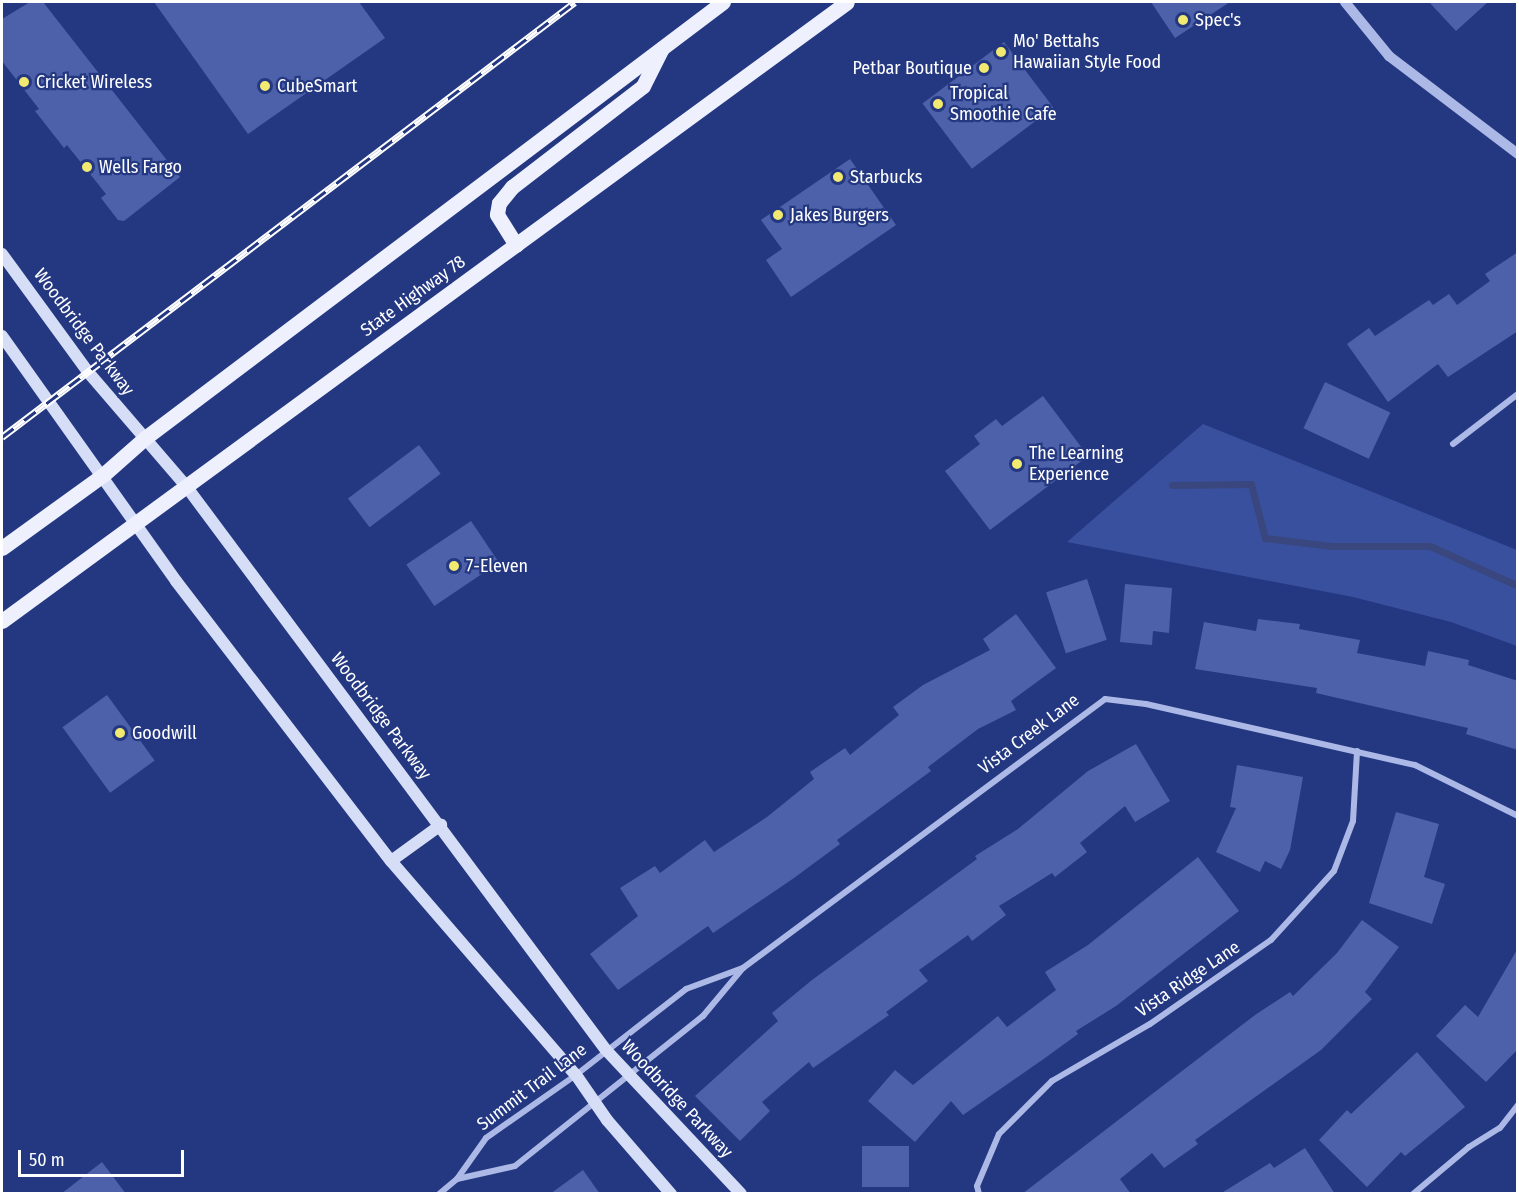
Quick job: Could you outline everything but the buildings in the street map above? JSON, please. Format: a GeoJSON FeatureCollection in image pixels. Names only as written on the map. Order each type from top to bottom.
{"type":"FeatureCollection","features":[{"type":"Feature","properties":{"kind":"main road"},"geometry":{"type":"LineString","coordinates":[[2,548],[103,475],[145,438],[723,2]]}},
{"type":"Feature","properties":{"kind":"main road","name":"State Highway 78"},"geometry":{"type":"LineString","coordinates":[[2,621],[847,2]]}},
{"type":"Feature","properties":{"kind":"main road"},"geometry":{"type":"LineString","coordinates":[[516,245],[497,214],[499,203],[512,187],[643,86],[664,45]]}},
{"type":"Feature","properties":{"kind":"main road","name":"Woodbridge Parkway"},"geometry":{"type":"LineString","coordinates":[[2,254],[88,372],[186,486],[441,825],[606,1050],[741,1194]]}},
{"type":"Feature","properties":{"kind":"main road"},"geometry":{"type":"LineString","coordinates":[[2,336],[103,475],[176,582],[391,861],[576,1075],[594,1102],[671,1194]]}},
{"type":"Feature","properties":{"kind":"main road"},"geometry":{"type":"LineString","coordinates":[[391,861],[441,825]]}},
{"type":"Feature","properties":{"kind":"street"},"geometry":{"type":"LineString","coordinates":[[1345,2],[1389,56],[1518,154]]}},
{"type":"Feature","properties":{"kind":"street"},"geometry":{"type":"LineString","coordinates":[[1453,444],[1518,393]]}},
{"type":"Feature","properties":{"kind":"street","name":"Vista Creek Lane"},"geometry":{"type":"LineString","coordinates":[[627,1074],[703,1016],[743,968],[1105,699],[1146,704],[1415,765],[1518,816]]}},
{"type":"Feature","properties":{"kind":"street","name":"Vista Ridge Lane"},"geometry":{"type":"LineString","coordinates":[[979,1194],[977,1186],[999,1134],[1052,1081],[1150,1024],[1271,940],[1334,871],[1353,821],[1357,751]]}},
{"type":"Feature","properties":{"kind":"street","name":"Vista Creek Lane"},"geometry":{"type":"LineString","coordinates":[[606,1050],[686,989],[743,968]]}},
{"type":"Feature","properties":{"kind":"street","name":"Summit Trail Lane"},"geometry":{"type":"LineString","coordinates":[[439,1194],[457,1179],[486,1138],[576,1075],[606,1050]]}},
{"type":"Feature","properties":{"kind":"street","name":"Summit Trail Lane"},"geometry":{"type":"LineString","coordinates":[[457,1179],[514,1166],[627,1074]]}},
{"type":"Feature","properties":{"kind":"street"},"geometry":{"type":"LineString","coordinates":[[1413,1194],[1469,1147],[1500,1128],[1518,1105]]}},
{"type":"Feature","properties":{"kind":"shaded area"},"geometry":{"type":"Polygon","coordinates":[[[1203,424],[1517,550],[1517,646],[1451,622],[1353,597],[1067,542],[1203,424]]]}},
{"type":"Feature","properties":{"kind":"waterway"},"geometry":{"type":"LineString","coordinates":[[1172,485],[1251,484],[1265,538],[1332,546],[1430,546],[1518,586]]}},
{"type":"Feature","properties":{"kind":"railway"},"geometry":{"type":"LineString","coordinates":[[2,437],[575,2]]}},
{"type":"Feature","properties":{"kind":"place","name":"Spec's"},"geometry":{"type":"Point","coordinates":[1183,20]}},
{"type":"Feature","properties":{"kind":"place","name":"Mo' Bettahs Hawaiian Style Food"},"geometry":{"type":"Point","coordinates":[1001,52]}},
{"type":"Feature","properties":{"kind":"place","name":"Petbar Boutique"},"geometry":{"type":"Point","coordinates":[984,68]}},
{"type":"Feature","properties":{"kind":"place","name":"Cricket Wireless"},"geometry":{"type":"Point","coordinates":[24,82]}},
{"type":"Feature","properties":{"kind":"place","name":"CubeSmart"},"geometry":{"type":"Point","coordinates":[265,86]}},
{"type":"Feature","properties":{"kind":"place","name":"Tropical Smoothie Cafe"},"geometry":{"type":"Point","coordinates":[938,104]}},
{"type":"Feature","properties":{"kind":"place","name":"Wells Fargo"},"geometry":{"type":"Point","coordinates":[87,167]}},
{"type":"Feature","properties":{"kind":"place","name":"Starbucks"},"geometry":{"type":"Point","coordinates":[838,177]}},
{"type":"Feature","properties":{"kind":"place","name":"Jakes Burgers"},"geometry":{"type":"Point","coordinates":[778,215]}},
{"type":"Feature","properties":{"kind":"place","name":"The Learning Experience"},"geometry":{"type":"Point","coordinates":[1017,464]}},
{"type":"Feature","properties":{"kind":"place","name":"7-Eleven"},"geometry":{"type":"Point","coordinates":[454,566]}},
{"type":"Feature","properties":{"kind":"place","name":"Goodwill"},"geometry":{"type":"Point","coordinates":[120,733]}}]}
